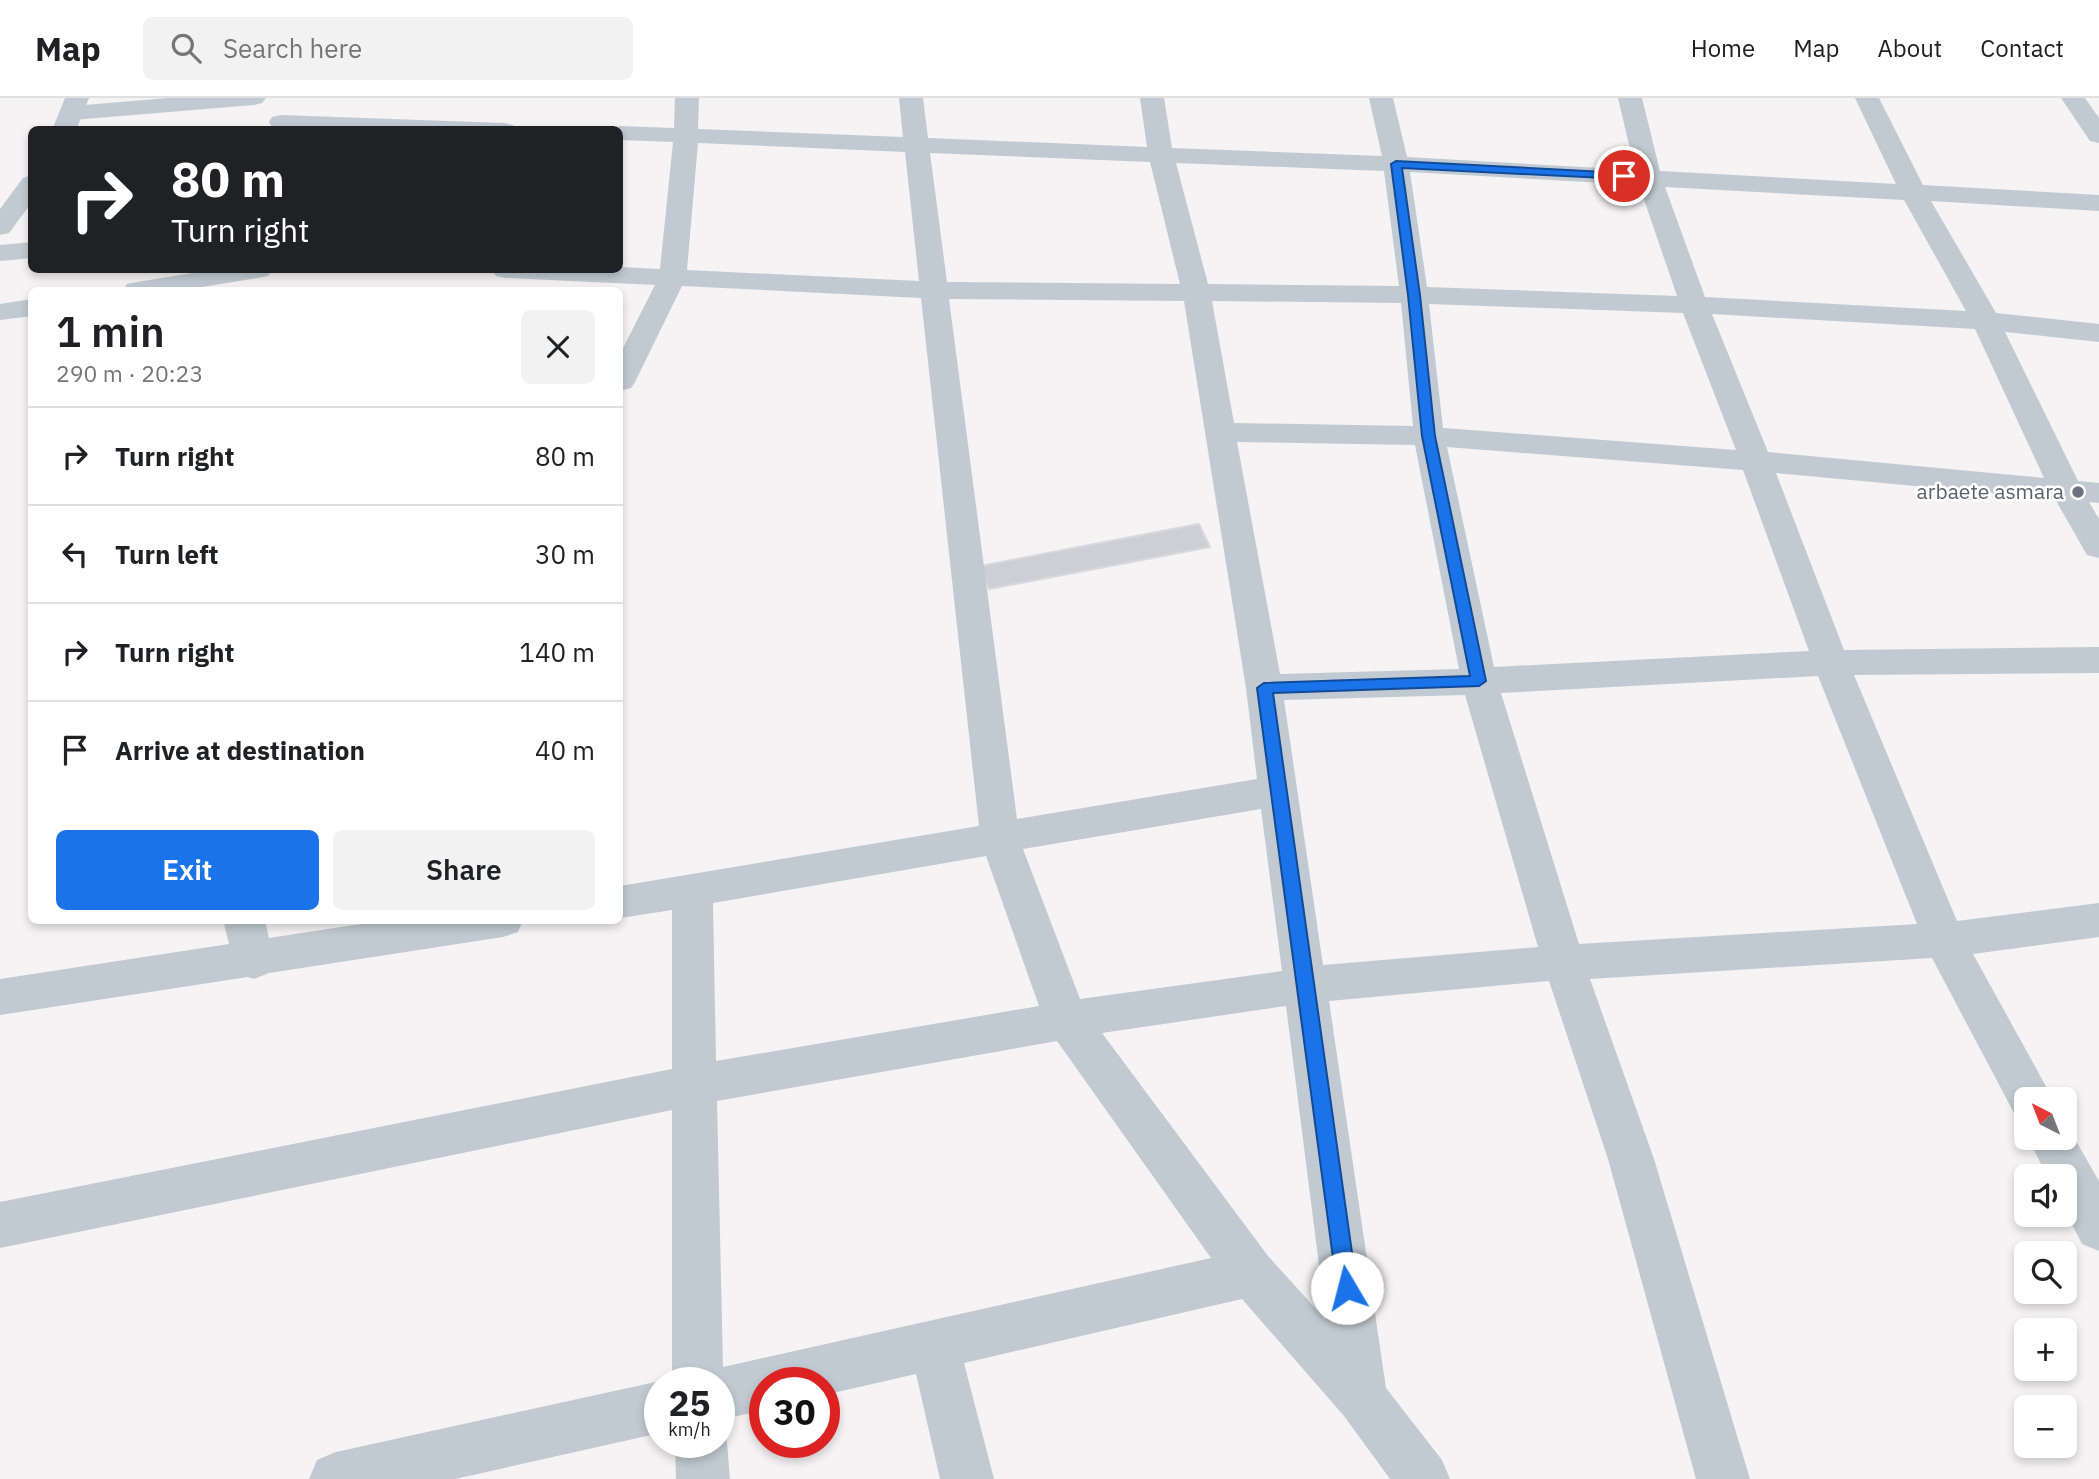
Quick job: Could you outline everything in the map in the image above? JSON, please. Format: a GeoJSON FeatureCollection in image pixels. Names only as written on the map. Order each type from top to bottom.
{"type":"FeatureCollection","features":[{"type":"Feature","properties":{"kind":"street"},"geometry":{"type":"LineString","coordinates":[[72,113],[254,98]]}},
{"type":"Feature","properties":{"kind":"street"},"geometry":{"type":"LineString","coordinates":[[623,376],[673,276],[687,98]]}},
{"type":"Feature","properties":{"kind":"street"},"geometry":{"type":"LineString","coordinates":[[911,98],[1000,840],[1066,1019],[1251,1273],[1362,1398],[1423,1479]]}},
{"type":"Feature","properties":{"kind":"street"},"geometry":{"type":"LineString","coordinates":[[1152,98],[1161,154],[1196,291],[1264,688],[1362,1398]]}},
{"type":"Feature","properties":{"kind":"street"},"geometry":{"type":"LineString","coordinates":[[1381,98],[1396,164],[1429,436],[1479,681],[1563,961],[1631,1159],[1724,1479]]}},
{"type":"Feature","properties":{"kind":"street"},"geometry":{"type":"LineString","coordinates":[[1630,98],[1649,177],[1694,305],[1756,461],[1831,663],[1944,940],[2024,1087]]}},
{"type":"Feature","properties":{"kind":"street"},"geometry":{"type":"LineString","coordinates":[[1867,98],[1914,194],[1986,321],[2066,490],[2099,547]]}},
{"type":"Feature","properties":{"kind":"street"},"geometry":{"type":"LineString","coordinates":[[2073,98],[2099,136]]}},
{"type":"Feature","properties":{"kind":"street"},"geometry":{"type":"LineString","coordinates":[[281,117],[420,121],[467,126]]}},
{"type":"Feature","properties":{"kind":"street"},"geometry":{"type":"LineString","coordinates":[[623,133],[918,147],[1396,164],[2099,203]]}},
{"type":"Feature","properties":{"kind":"street"},"geometry":{"type":"LineString","coordinates":[[0,227],[28,188]]}},
{"type":"Feature","properties":{"kind":"street"},"geometry":{"type":"LineString","coordinates":[[0,253],[28,250]]}},
{"type":"Feature","properties":{"kind":"street"},"geometry":{"type":"LineString","coordinates":[[590,273],[934,290],[1414,295],[1694,305],[1986,321],[2099,333]]}},
{"type":"Feature","properties":{"kind":"street"},"geometry":{"type":"LineString","coordinates":[[152,287],[216,274]]}},
{"type":"Feature","properties":{"kind":"street"},"geometry":{"type":"LineString","coordinates":[[0,312],[28,308]]}},
{"type":"Feature","properties":{"kind":"street"},"geometry":{"type":"LineString","coordinates":[[1222,432],[1429,436],[1756,461],[2099,493]]}},
{"type":"Feature","properties":{"kind":"street"},"geometry":{"type":"LineString","coordinates":[[1264,688],[1479,681],[1831,663],[2099,660]]}},
{"type":"Feature","properties":{"kind":"street"},"geometry":{"type":"LineString","coordinates":[[623,902],[1000,840],[1277,791]]}},
{"type":"Feature","properties":{"kind":"street"},"geometry":{"type":"LineString","coordinates":[[692,891],[698,1367]]}},
{"type":"Feature","properties":{"kind":"street"},"geometry":{"type":"LineString","coordinates":[[0,1225],[572,1107],[1066,1019],[1306,985],[1563,961],[1944,940],[2099,920]]}},
{"type":"Feature","properties":{"kind":"street"},"geometry":{"type":"LineString","coordinates":[[245,924],[254,961]]}},
{"type":"Feature","properties":{"kind":"street"},"geometry":{"type":"LineString","coordinates":[[0,997],[254,961],[341,934],[457,924]]}},
{"type":"Feature","properties":{"kind":"street"},"geometry":{"type":"LineString","coordinates":[[2057,1150],[2099,1228]]}},
{"type":"Feature","properties":{"kind":"street"},"geometry":{"type":"LineString","coordinates":[[839,1367],[1251,1273]]}},
{"type":"Feature","properties":{"kind":"street"},"geometry":{"type":"LineString","coordinates":[[935,1346],[967,1479]]}},
{"type":"Feature","properties":{"kind":"street"},"geometry":{"type":"LineString","coordinates":[[336,1479],[644,1411]]}},
{"type":"Feature","properties":{"kind":"street"},"geometry":{"type":"LineString","coordinates":[[702,1458],[703,1479]]}},
{"type":"Feature","properties":{"kind":"building"},"geometry":{"type":"Polygon","coordinates":[[[1199,524],[1210,547],[989,589],[980,566],[1199,524]]]}},
{"type":"Feature","properties":{"kind":"place","name":"arbaete asmara"},"geometry":{"type":"Point","coordinates":[2078,492]}},
{"type":"Feature","properties":{"kind":"route"},"geometry":{"type":"LineString","coordinates":[[1347,1288],[1264,688],[1479,681],[1429,436],[1396,164],[1624,176]]}}]}
